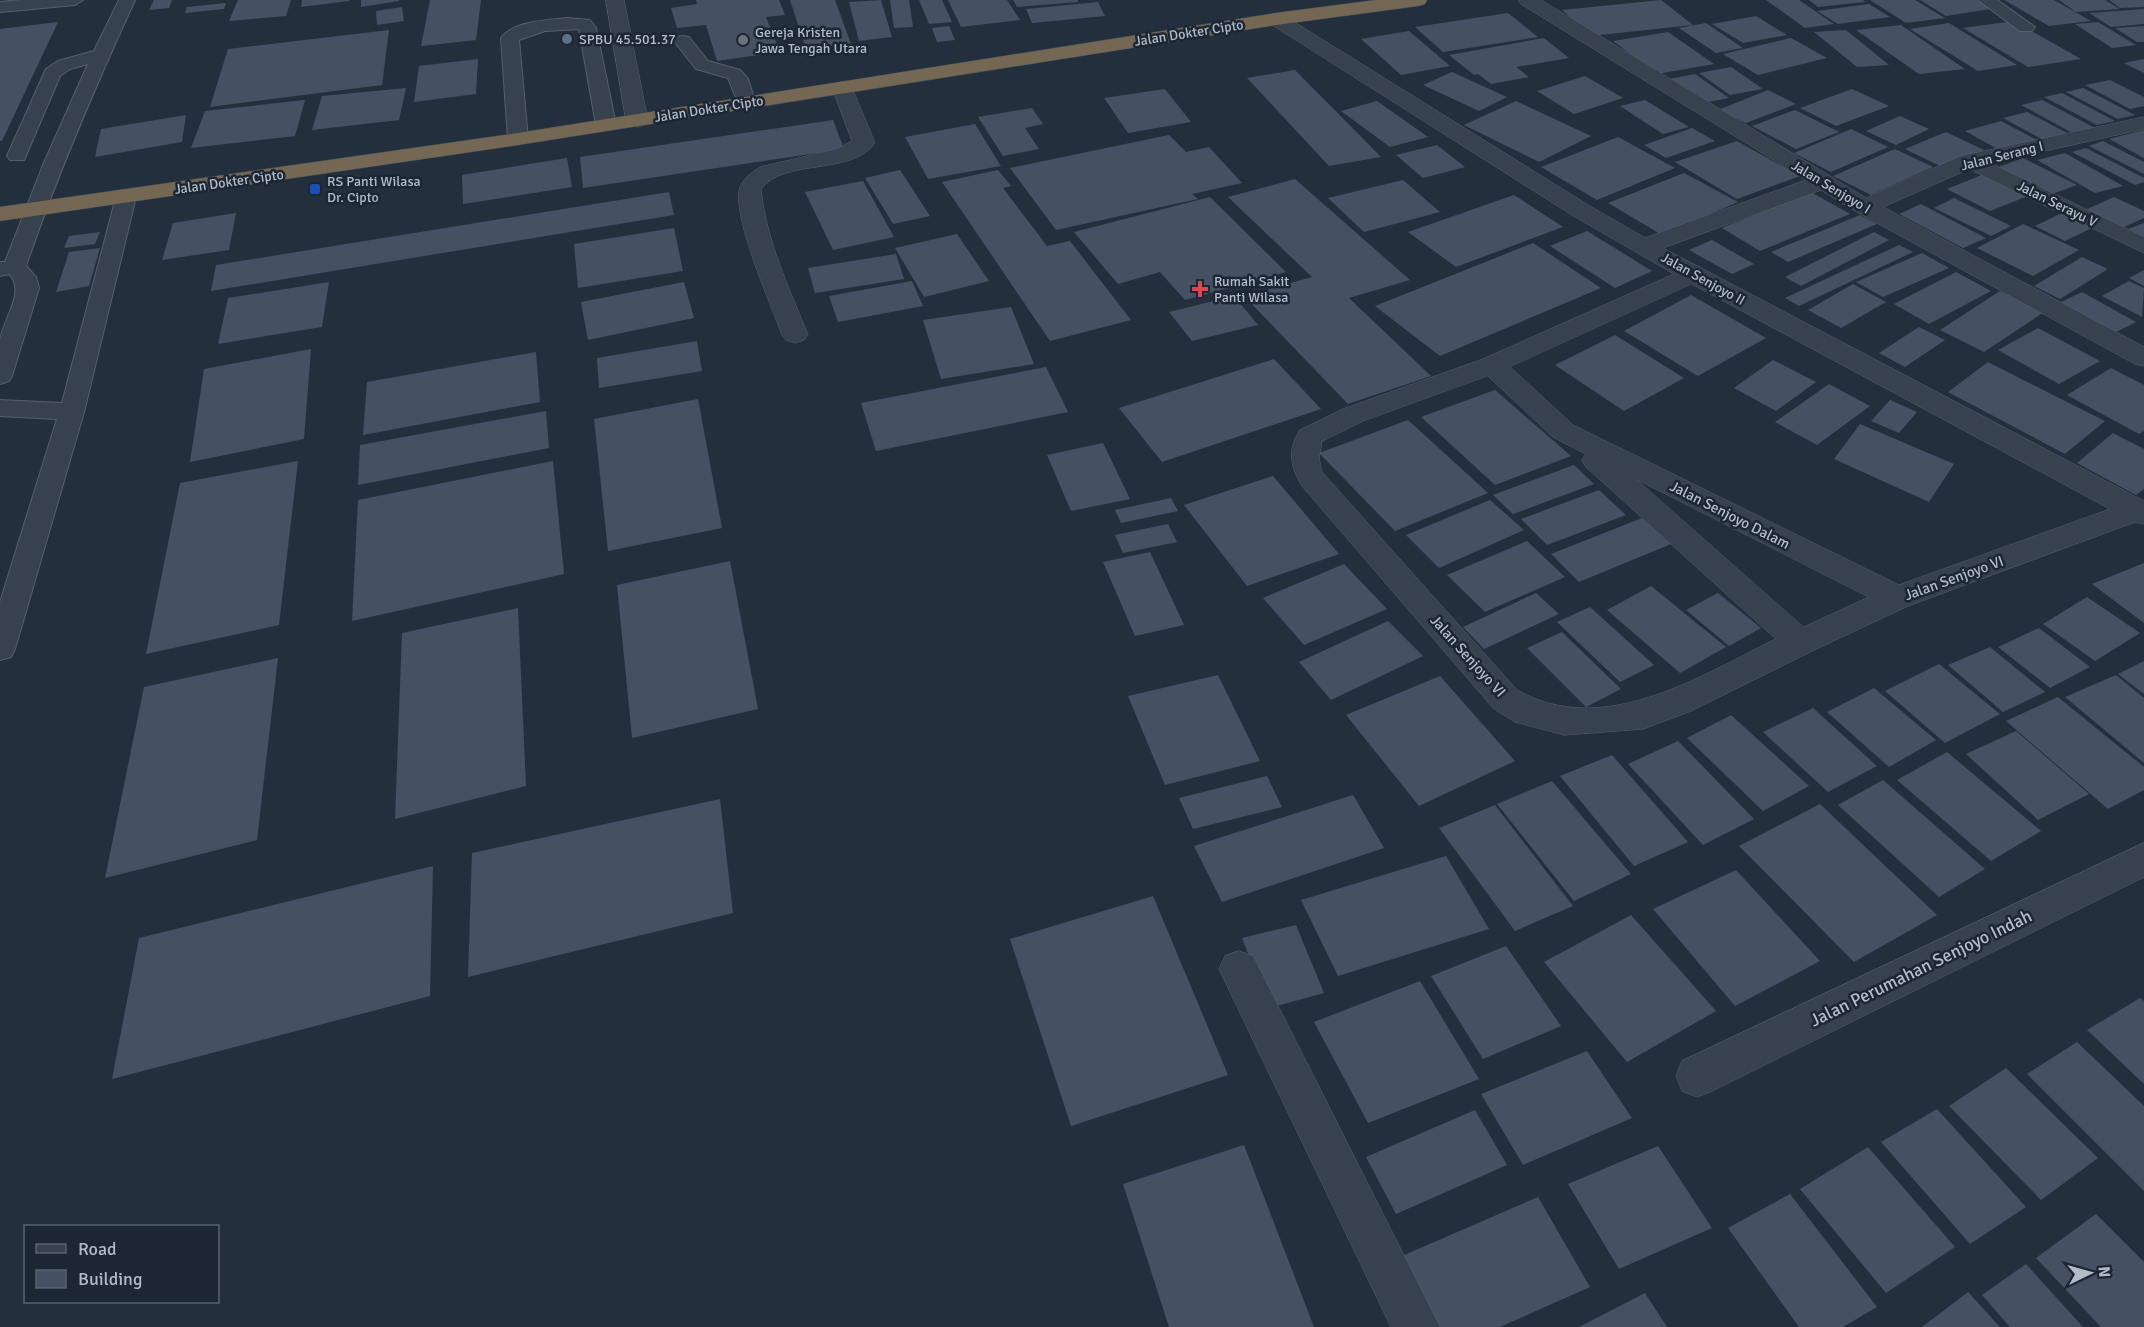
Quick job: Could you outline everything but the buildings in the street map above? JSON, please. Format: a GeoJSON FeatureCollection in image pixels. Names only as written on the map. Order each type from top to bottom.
{"type":"FeatureCollection","features":[{"type":"Feature","properties":{"kind":"highway","name":"Jalan Dokter Cipto"},"geometry":{"type":"LineString","coordinates":[[0,214],[606,126],[1276,19],[1418,0]]}},
{"type":"Feature","properties":{"kind":"street"},"geometry":{"type":"LineString","coordinates":[[615,0],[637,120]]}},
{"type":"Feature","properties":{"kind":"street","name":"Jalan Senjoyo I"},"geometry":{"type":"LineString","coordinates":[[1528,0],[1821,182],[2144,358]]}},
{"type":"Feature","properties":{"kind":"street","name":"Jalan Senjoyo II"},"geometry":{"type":"LineString","coordinates":[[1276,19],[1580,210],[1693,275],[2140,512]]}},
{"type":"Feature","properties":{"kind":"street"},"geometry":{"type":"LineString","coordinates":[[795,335],[763,251],[752,211],[750,189],[757,179],[768,172],[844,154],[864,143],[842,88]]}},
{"type":"Feature","properties":{"kind":"street","name":"Jalan Serang I"},"geometry":{"type":"LineString","coordinates":[[1865,207],[1970,161],[2144,123]]}},
{"type":"Feature","properties":{"kind":"street","name":"Jalan Serayu V"},"geometry":{"type":"LineString","coordinates":[[1970,161],[2144,246]]}},
{"type":"Feature","properties":{"kind":"street"},"geometry":{"type":"LineString","coordinates":[[1645,246],[1821,182]]}},
{"type":"Feature","properties":{"kind":"street","name":"Jalan Senjoyo VI"},"geometry":{"type":"LineString","coordinates":[[1693,275],[1492,366],[1353,415],[1324,428],[1310,436],[1303,454],[1306,470],[1312,479],[1505,699],[1527,712],[1564,721],[1613,720],[1643,715],[1679,702],[1800,642],[1897,598],[2140,512]]}},
{"type":"Feature","properties":{"kind":"street","name":"Jalan Senjoyo Dalam"},"geometry":{"type":"LineString","coordinates":[[1492,366],[1800,642]]}},
{"type":"Feature","properties":{"kind":"street","name":"Jalan Senjoyo Dalam"},"geometry":{"type":"LineString","coordinates":[[1563,431],[1897,598]]}},
{"type":"Feature","properties":{"kind":"street","name":"Jalan Perumahan Senjoyo Indah"},"geometry":{"type":"LineString","coordinates":[[1697,1076],[2144,859]]}},
{"type":"Feature","properties":{"kind":"street"},"geometry":{"type":"LineString","coordinates":[[1239,969],[1416,1327]]}},
{"type":"Feature","properties":{"kind":"lane"},"geometry":{"type":"LineString","coordinates":[[0,7],[75,0]]}},
{"type":"Feature","properties":{"kind":"lane"},"geometry":{"type":"LineString","coordinates":[[0,376],[28,288],[25,277],[7,268],[35,210],[100,55],[127,0]]}},
{"type":"Feature","properties":{"kind":"lane"},"geometry":{"type":"LineString","coordinates":[[1986,0],[2026,27]]}},
{"type":"Feature","properties":{"kind":"lane"},"geometry":{"type":"LineString","coordinates":[[518,139],[510,38],[516,32],[528,29],[573,23],[584,24],[587,28],[606,126]]}},
{"type":"Feature","properties":{"kind":"lane"},"geometry":{"type":"LineString","coordinates":[[683,41],[702,66],[734,74],[739,79],[747,104]]}},
{"type":"Feature","properties":{"kind":"lane"},"geometry":{"type":"LineString","coordinates":[[55,163],[27,164],[9,157],[52,73],[64,64],[100,55]]}},
{"type":"Feature","properties":{"kind":"lane"},"geometry":{"type":"LineString","coordinates":[[0,649],[72,412],[126,197]]}},
{"type":"Feature","properties":{"kind":"lane"},"geometry":{"type":"LineString","coordinates":[[0,408],[72,412]]}},
{"type":"Feature","properties":{"kind":"place","name":"SPBU 45.501.37"},"geometry":{"type":"Point","coordinates":[567,39]}},
{"type":"Feature","properties":{"kind":"place","name":"Gereja Kristen Jawa Tengah Utara"},"geometry":{"type":"Point","coordinates":[743,40]}},
{"type":"Feature","properties":{"kind":"place","name":"RS Panti Wilasa Dr. Cipto"},"geometry":{"type":"Point","coordinates":[315,189]}},
{"type":"Feature","properties":{"kind":"place","name":"Rumah Sakit Panti Wilasa"},"geometry":{"type":"Point","coordinates":[1200,289]}}]}
